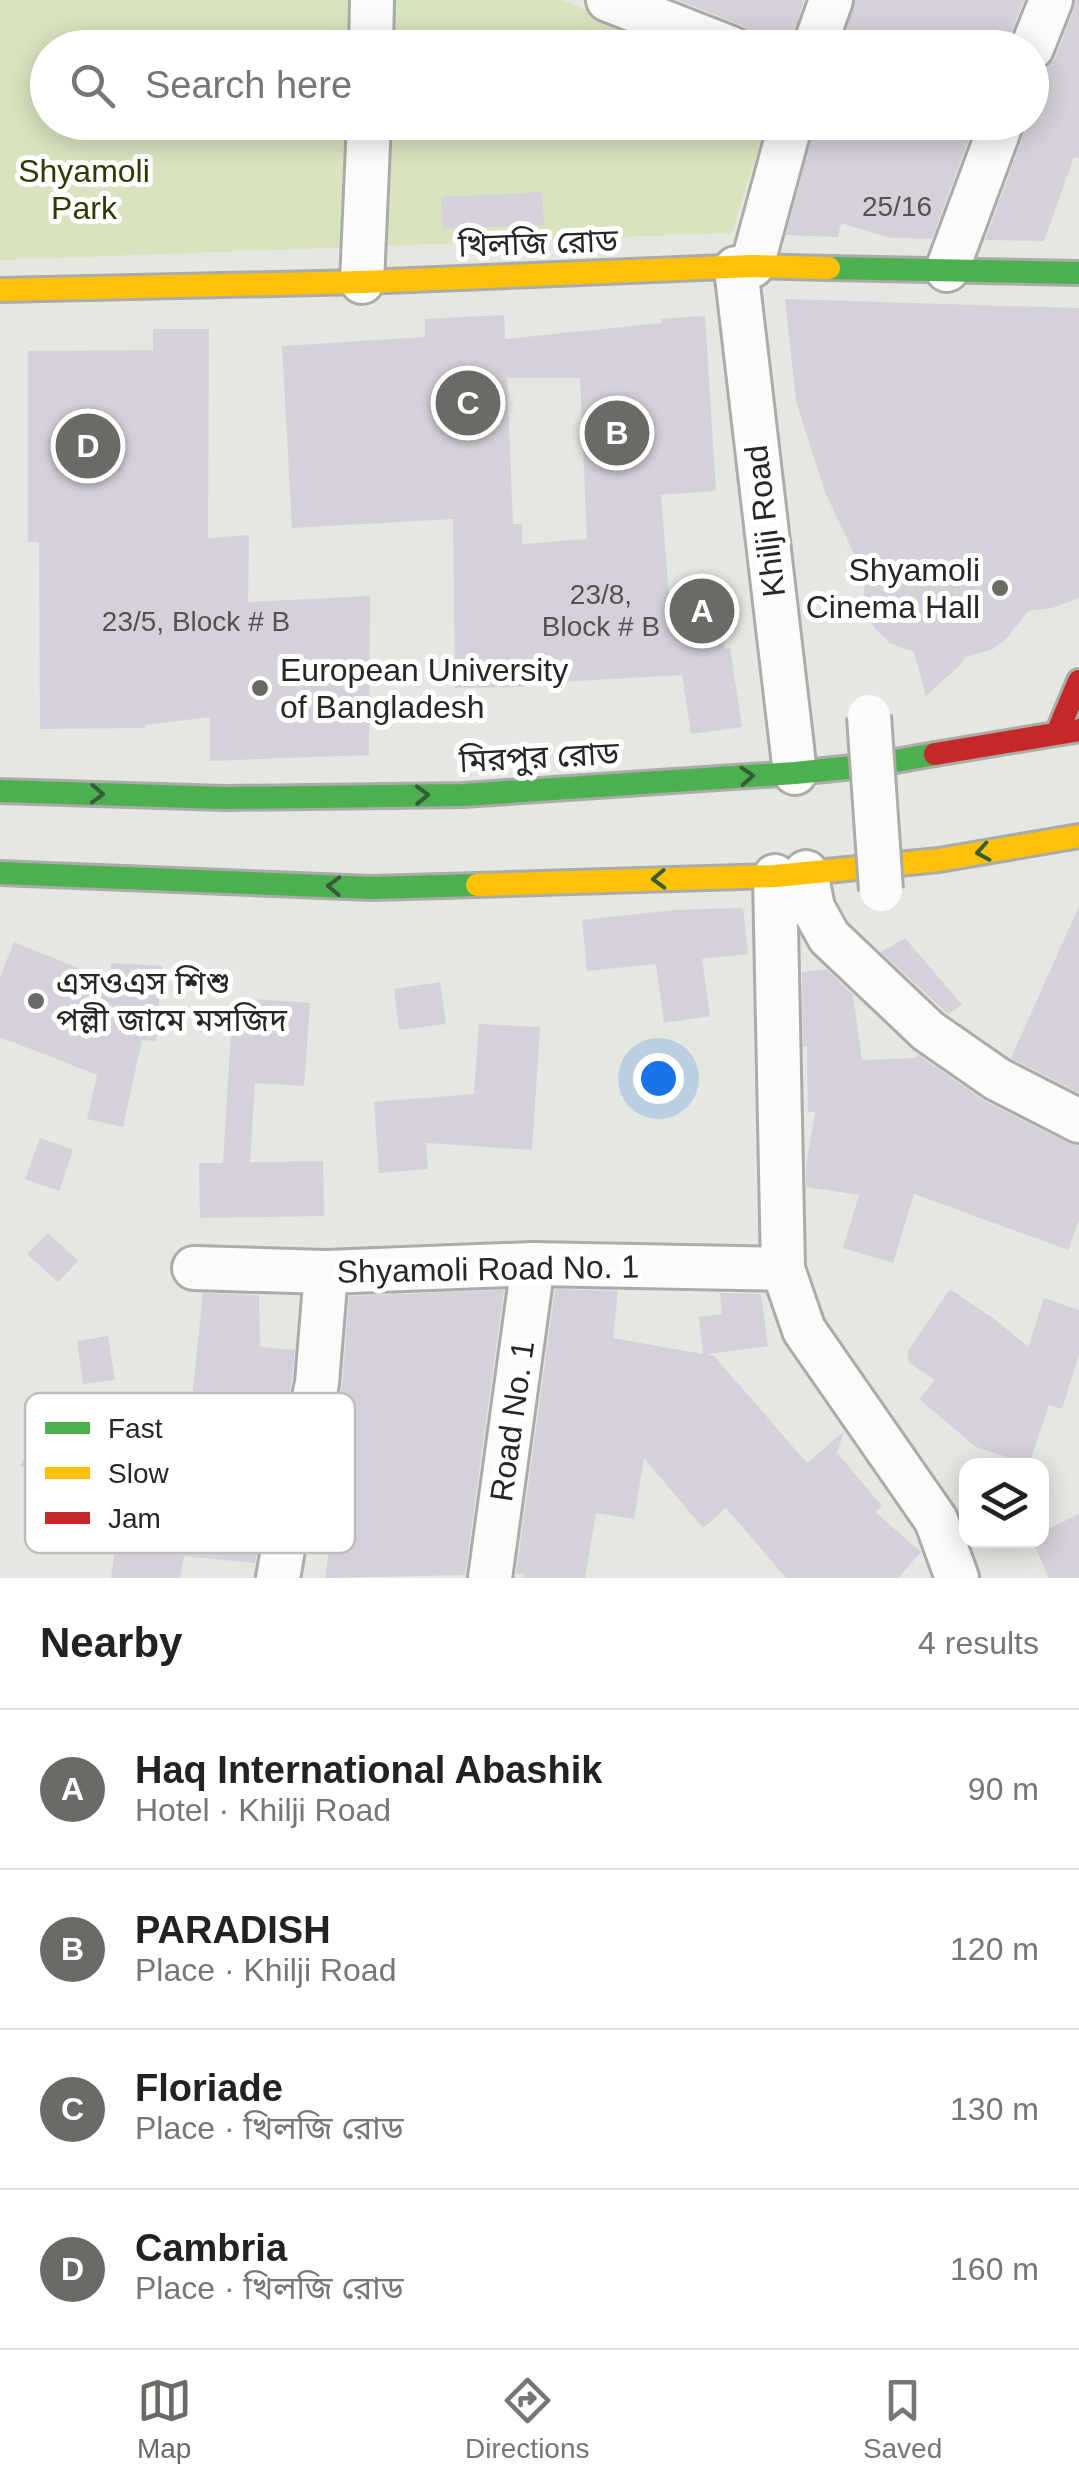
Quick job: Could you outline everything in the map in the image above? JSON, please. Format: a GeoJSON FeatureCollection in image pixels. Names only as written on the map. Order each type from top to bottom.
{"type":"FeatureCollection","features":[{"type":"Feature","properties":{"kind":"main road","name":"খিলজি রোড"},"geometry":{"type":"LineString","coordinates":[[0,290],[362,282],[744,267],[1079,273]]}},
{"type":"Feature","properties":{"kind":"main road"},"geometry":{"type":"LineString","coordinates":[[1068,732],[1079,681]]}},
{"type":"Feature","properties":{"kind":"main road","name":"মিরপুর রোড"},"geometry":{"type":"LineString","coordinates":[[0,791],[225,798],[462,795],[873,765],[1068,732]]}},
{"type":"Feature","properties":{"kind":"main road"},"geometry":{"type":"LineString","coordinates":[[0,874],[372,888],[791,874],[940,860],[1079,836]]}},
{"type":"Feature","properties":{"kind":"street"},"geometry":{"type":"LineString","coordinates":[[371,30],[372,0]]}},
{"type":"Feature","properties":{"kind":"street"},"geometry":{"type":"LineString","coordinates":[[608,0],[676,12],[704,30]]}},
{"type":"Feature","properties":{"kind":"street"},"geometry":{"type":"LineString","coordinates":[[821,30],[832,0]]}},
{"type":"Feature","properties":{"kind":"street"},"geometry":{"type":"LineString","coordinates":[[1039,30],[1051,0]]}},
{"type":"Feature","properties":{"kind":"street"},"geometry":{"type":"LineString","coordinates":[[362,282],[368,140]]}},
{"type":"Feature","properties":{"kind":"street"},"geometry":{"type":"LineString","coordinates":[[744,267],[785,140]]}},
{"type":"Feature","properties":{"kind":"street"},"geometry":{"type":"LineString","coordinates":[[947,270],[995,140]]}},
{"type":"Feature","properties":{"kind":"street","name":"Khilji Road"},"geometry":{"type":"LineString","coordinates":[[744,267],[795,773]]}},
{"type":"Feature","properties":{"kind":"street"},"geometry":{"type":"LineString","coordinates":[[869,716],[881,890]]}},
{"type":"Feature","properties":{"kind":"street"},"geometry":{"type":"LineString","coordinates":[[791,874],[829,937],[928,1031],[997,1079],[1079,1120]]}},
{"type":"Feature","properties":{"kind":"street"},"geometry":{"type":"LineString","coordinates":[[791,874],[783,1269],[804,1330],[936,1520],[956,1578]]}},
{"type":"Feature","properties":{"kind":"street","name":"Shyamoli Road No. 1"},"geometry":{"type":"LineString","coordinates":[[194,1268],[326,1272],[533,1264],[783,1269]]}},
{"type":"Feature","properties":{"kind":"street","name":"Road No. 1"},"geometry":{"type":"LineString","coordinates":[[490,1578],[533,1264]]}},
{"type":"Feature","properties":{"kind":"street"},"geometry":{"type":"LineString","coordinates":[[315,1393],[326,1272]]}},
{"type":"Feature","properties":{"kind":"street"},"geometry":{"type":"LineString","coordinates":[[278,1578],[282,1553]]}},
{"type":"Feature","properties":{"kind":"green space","name":"Shyamoli Park"},"geometry":{"type":"Polygon","coordinates":[[[0,0],[560,0],[640,30],[30,30],[30,140],[761,140],[732,233],[0,260],[0,0]]]}},
{"type":"Feature","properties":{"kind":"building"},"geometry":{"type":"Polygon","coordinates":[[[677,0],[804,0],[795,30],[747,30],[677,0]]]}},
{"type":"Feature","properties":{"kind":"building"},"geometry":{"type":"Polygon","coordinates":[[[855,0],[1024,0],[1012,30],[846,30],[855,0]]]}},
{"type":"Feature","properties":{"kind":"building"},"geometry":{"type":"Polygon","coordinates":[[[1075,0],[1079,0],[1079,159],[1074,157],[1044,241],[985,240],[1022,140],[1049,140],[1049,66],[1075,0]]]}},
{"type":"Feature","properties":{"kind":"building"},"geometry":{"type":"Polygon","coordinates":[[[810,140],[968,140],[932,239],[891,238],[841,223],[838,237],[786,235],[810,140]]]}},
{"type":"Feature","properties":{"kind":"building"},"geometry":{"type":"Polygon","coordinates":[[[542,192],[544,225],[443,229],[441,197],[542,192]]]}},
{"type":"Feature","properties":{"kind":"building"},"geometry":{"type":"Polygon","coordinates":[[[785,299],[1079,308],[1079,598],[1052,608],[1028,611],[1007,638],[993,649],[965,657],[926,696],[914,652],[890,643],[874,627],[863,606],[865,577],[825,492],[796,401],[785,299]]]}},
{"type":"Feature","properties":{"kind":"building"},"geometry":{"type":"Polygon","coordinates":[[[504,315],[505,339],[705,316],[716,491],[661,495],[669,595],[718,588],[725,649],[730,648],[742,727],[691,734],[682,675],[455,688],[453,519],[292,528],[282,346],[425,337],[425,319],[504,315]],[[507,378],[513,524],[522,524],[522,544],[587,539],[580,378],[507,378]]]}},
{"type":"Feature","properties":{"kind":"building"},"geometry":{"type":"Polygon","coordinates":[[[153,329],[209,329],[208,538],[249,535],[248,602],[370,596],[369,755],[210,761],[210,717],[145,728],[40,729],[39,542],[28,542],[28,351],[153,350],[153,329]]]}},
{"type":"Feature","properties":{"kind":"building"},"geometry":{"type":"Polygon","coordinates":[[[1079,906],[1079,1093],[1011,1058],[1079,906]]]}},
{"type":"Feature","properties":{"kind":"building"},"geometry":{"type":"Polygon","coordinates":[[[743,908],[748,954],[702,959],[710,1016],[664,1023],[656,964],[587,971],[582,920],[674,910],[743,908]]]}},
{"type":"Feature","properties":{"kind":"building"},"geometry":{"type":"Polygon","coordinates":[[[905,938],[962,1005],[948,1014],[881,952],[905,938]]]}},
{"type":"Feature","properties":{"kind":"building"},"geometry":{"type":"Polygon","coordinates":[[[14,942],[110,981],[111,963],[162,966],[156,1041],[142,1040],[123,1127],[87,1119],[97,1075],[0,1037],[0,977],[14,942]]]}},
{"type":"Feature","properties":{"kind":"building"},"geometry":{"type":"Polygon","coordinates":[[[826,969],[853,995],[862,1060],[916,1058],[917,1054],[985,1101],[1079,1146],[1079,1220],[1068,1250],[914,1194],[893,1263],[843,1248],[859,1195],[806,1187],[815,1112],[808,1112],[802,972],[826,969]]]}},
{"type":"Feature","properties":{"kind":"building"},"geometry":{"type":"Polygon","coordinates":[[[440,982],[446,1024],[399,1030],[394,989],[440,982]]]}},
{"type":"Feature","properties":{"kind":"building"},"geometry":{"type":"Polygon","coordinates":[[[250,999],[310,1003],[304,1086],[255,1083],[250,1162],[323,1161],[324,1216],[200,1218],[199,1163],[223,1163],[232,1015],[249,1017],[250,999]]]}},
{"type":"Feature","properties":{"kind":"building"},"geometry":{"type":"Polygon","coordinates":[[[479,1024],[540,1027],[532,1150],[426,1143],[428,1169],[379,1173],[374,1102],[474,1094],[479,1024]]]}},
{"type":"Feature","properties":{"kind":"building"},"geometry":{"type":"Polygon","coordinates":[[[40,1138],[73,1150],[59,1191],[25,1179],[40,1138]]]}},
{"type":"Feature","properties":{"kind":"building"},"geometry":{"type":"Polygon","coordinates":[[[48,1233],[78,1261],[58,1282],[27,1254],[48,1233]]]}},
{"type":"Feature","properties":{"kind":"building"},"geometry":{"type":"Polygon","coordinates":[[[555,1289],[618,1291],[613,1338],[703,1354],[699,1317],[722,1314],[720,1293],[761,1294],[768,1346],[708,1354],[714,1356],[807,1463],[844,1431],[836,1456],[882,1506],[875,1512],[921,1552],[898,1578],[786,1578],[726,1508],[703,1528],[644,1458],[634,1519],[596,1513],[585,1578],[523,1578],[524,1574],[516,1574],[555,1289]]]}},
{"type":"Feature","properties":{"kind":"building"},"geometry":{"type":"Polygon","coordinates":[[[950,1289],[1028,1347],[1044,1298],[1079,1310],[1079,1355],[1062,1409],[1049,1405],[1031,1458],[1010,1458],[976,1447],[919,1399],[935,1380],[908,1362],[908,1351],[950,1289]]]}},
{"type":"Feature","properties":{"kind":"building"},"geometry":{"type":"Polygon","coordinates":[[[504,1290],[465,1575],[325,1578],[328,1553],[355,1553],[355,1393],[340,1393],[349,1296],[504,1290]]]}},
{"type":"Feature","properties":{"kind":"building"},"geometry":{"type":"Polygon","coordinates":[[[203,1293],[259,1295],[260,1347],[295,1350],[289,1393],[193,1393],[203,1293]]]}},
{"type":"Feature","properties":{"kind":"building"},"geometry":{"type":"Polygon","coordinates":[[[108,1336],[115,1380],[83,1384],[77,1341],[108,1336]]]}},
{"type":"Feature","properties":{"kind":"building"},"geometry":{"type":"Polygon","coordinates":[[[1079,1514],[1079,1578],[1049,1578],[1036,1548],[1049,1548],[1049,1529],[1079,1514]]]}},
{"type":"Feature","properties":{"kind":"building"},"geometry":{"type":"Polygon","coordinates":[[[115,1553],[257,1553],[255,1563],[184,1556],[180,1578],[111,1578],[115,1553]]]}},
{"type":"Feature","properties":{"kind":"traffic: fast"},"geometry":{"type":"LineString","coordinates":[[829,268],[1079,273]]}},
{"type":"Feature","properties":{"kind":"traffic: fast"},"geometry":{"type":"LineString","coordinates":[[0,791],[225,798],[463,795],[795,773],[935,754]]}},
{"type":"Feature","properties":{"kind":"traffic: fast"},"geometry":{"type":"LineString","coordinates":[[0,873],[372,888],[477,885]]}},
{"type":"Feature","properties":{"kind":"traffic: slow"},"geometry":{"type":"LineString","coordinates":[[0,290],[362,282],[752,266],[829,268]]}},
{"type":"Feature","properties":{"kind":"traffic: slow"},"geometry":{"type":"LineString","coordinates":[[477,885],[775,876],[939,860],[1079,836]]}},
{"type":"Feature","properties":{"kind":"traffic: jam"},"geometry":{"type":"LineString","coordinates":[[1057,733],[1079,681]]}},
{"type":"Feature","properties":{"kind":"traffic: jam"},"geometry":{"type":"LineString","coordinates":[[935,754],[1079,730]]}},
{"type":"Feature","properties":{"kind":"place","name":"Floriade"},"geometry":{"type":"Point","coordinates":[468,403]}},
{"type":"Feature","properties":{"kind":"place","name":"PARADISH"},"geometry":{"type":"Point","coordinates":[617,433]}},
{"type":"Feature","properties":{"kind":"place","name":"Cambria"},"geometry":{"type":"Point","coordinates":[88,446]}},
{"type":"Feature","properties":{"kind":"place","name":"Shyamoli Cinema Hall"},"geometry":{"type":"Point","coordinates":[1000,588]}},
{"type":"Feature","properties":{"kind":"place","name":"Haq International Abashik"},"geometry":{"type":"Point","coordinates":[702,611]}},
{"type":"Feature","properties":{"kind":"place","name":"European University of Bangladesh"},"geometry":{"type":"Point","coordinates":[260,688]}},
{"type":"Feature","properties":{"kind":"place","name":"এসওএস শিশু পল্লী জামে মসজিদ"},"geometry":{"type":"Point","coordinates":[36,1001]}}]}
